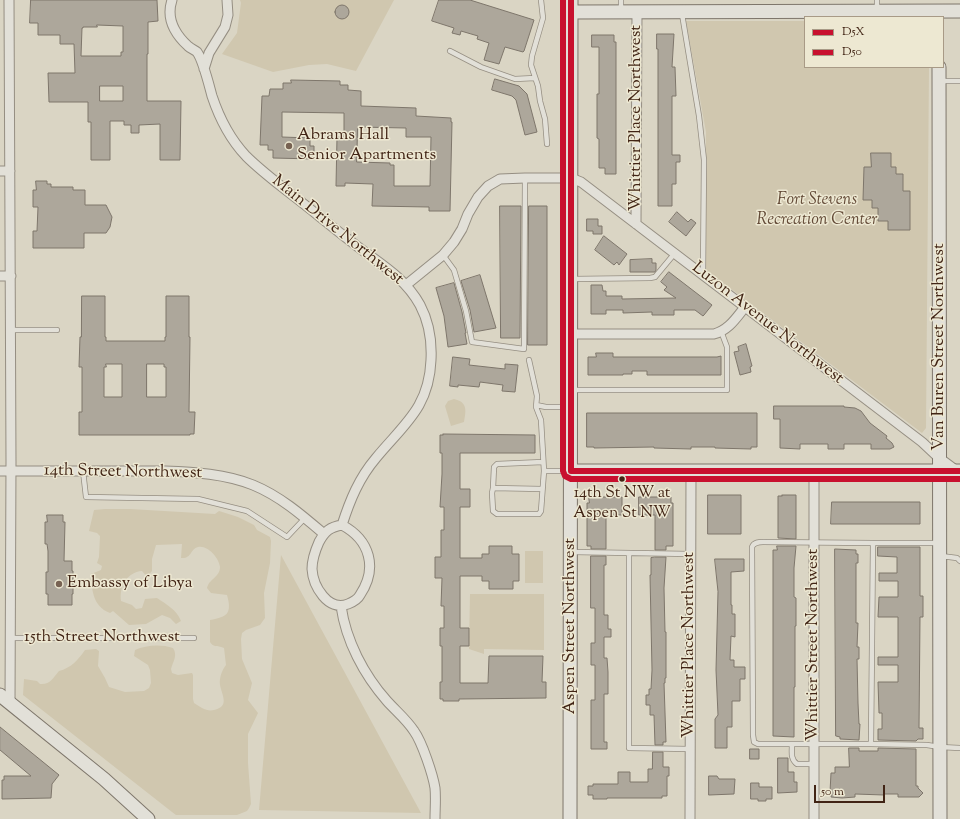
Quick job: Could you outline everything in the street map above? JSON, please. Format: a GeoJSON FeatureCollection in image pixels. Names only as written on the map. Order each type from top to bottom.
{"type":"FeatureCollection","features":[{"type":"Feature","properties":{"kind":"street"},"geometry":{"type":"LineString","coordinates":[[9,0],[11,276],[10,703]]}},
{"type":"Feature","properties":{"kind":"street","name":"Main Drive Northwest"},"geometry":{"type":"LineString","coordinates":[[172,0],[170,8],[172,27],[188,46],[197,52],[214,102],[223,122],[238,147],[262,171],[346,238],[399,277],[420,304],[429,330],[431,358],[429,379],[422,400],[406,426],[376,458],[357,486],[342,525]]}},
{"type":"Feature","properties":{"kind":"street"},"geometry":{"type":"LineString","coordinates":[[204,69],[212,47],[225,27],[228,15],[227,0]]}},
{"type":"Feature","properties":{"kind":"street"},"geometry":{"type":"LineString","coordinates":[[571,6],[621,6],[637,12],[877,6],[960,11]]}},
{"type":"Feature","properties":{"kind":"street","name":"Aspen Street Northwest"},"geometry":{"type":"LineString","coordinates":[[570,819],[571,6]]}},
{"type":"Feature","properties":{"kind":"street","name":"Whittier Place Northwest"},"geometry":{"type":"LineString","coordinates":[[636,224],[637,12]]}},
{"type":"Feature","properties":{"kind":"street"},"geometry":{"type":"LineString","coordinates":[[188,46],[200,49],[212,47]]}},
{"type":"Feature","properties":{"kind":"street","name":"Van Buren Street Northwest"},"geometry":{"type":"LineString","coordinates":[[939,68],[940,819]]}},
{"type":"Feature","properties":{"kind":"street"},"geometry":{"type":"LineString","coordinates":[[0,171],[10,171]]}},
{"type":"Feature","properties":{"kind":"street"},"geometry":{"type":"LineString","coordinates":[[406,285],[443,255],[454,242],[478,197],[488,186],[500,179],[571,178]]}},
{"type":"Feature","properties":{"kind":"street","name":"Luzon Avenue Northwest"},"geometry":{"type":"LineString","coordinates":[[571,178],[581,182],[922,442],[940,464]]}},
{"type":"Feature","properties":{"kind":"street"},"geometry":{"type":"LineString","coordinates":[[0,276],[11,276]]}},
{"type":"Feature","properties":{"kind":"street"},"geometry":{"type":"LineString","coordinates":[[571,334],[710,334],[721,331],[732,324],[745,307]]}},
{"type":"Feature","properties":{"kind":"street"},"geometry":{"type":"LineString","coordinates":[[571,470],[814,471],[940,464],[959,472]]}},
{"type":"Feature","properties":{"kind":"street","name":"Whittier Place Northwest"},"geometry":{"type":"LineString","coordinates":[[690,819],[691,470]]}},
{"type":"Feature","properties":{"kind":"street","name":"14th Street Northwest"},"geometry":{"type":"LineString","coordinates":[[0,471],[180,471],[225,477],[253,485],[261,489],[285,503],[324,534]]}},
{"type":"Feature","properties":{"kind":"street","name":"Whittier Street Northwest"},"geometry":{"type":"LineString","coordinates":[[814,471],[814,819]]}},
{"type":"Feature","properties":{"kind":"street"},"geometry":{"type":"LineString","coordinates":[[342,525],[351,530],[365,545],[368,552],[370,565],[368,578],[360,596],[352,603],[341,606],[332,603],[324,597],[314,578],[312,568],[313,558],[324,534],[331,527],[342,525]]}},
{"type":"Feature","properties":{"kind":"street"},"geometry":{"type":"LineString","coordinates":[[341,606],[349,637],[364,669],[383,697],[412,728],[419,738],[435,787],[435,819]]}},
{"type":"Feature","properties":{"kind":"street"},"geometry":{"type":"LineString","coordinates":[[0,695],[104,780],[148,819]]}},
{"type":"Feature","properties":{"kind":"lane"},"geometry":{"type":"LineString","coordinates":[[541,0],[542,18],[531,65],[545,120],[547,144]]}},
{"type":"Feature","properties":{"kind":"lane"},"geometry":{"type":"LineString","coordinates":[[682,12],[699,116],[704,160],[703,274]]}},
{"type":"Feature","properties":{"kind":"lane"},"geometry":{"type":"LineString","coordinates":[[450,51],[481,67],[515,79],[535,78]]}},
{"type":"Feature","properties":{"kind":"lane"},"geometry":{"type":"LineString","coordinates":[[939,81],[960,81]]}},
{"type":"Feature","properties":{"kind":"lane"},"geometry":{"type":"LineString","coordinates":[[443,255],[454,270],[466,311],[472,342],[524,349],[524,178]]}},
{"type":"Feature","properties":{"kind":"lane"},"geometry":{"type":"LineString","coordinates":[[571,279],[655,277],[675,253]]}},
{"type":"Feature","properties":{"kind":"lane"},"geometry":{"type":"LineString","coordinates":[[11,330],[57,330]]}},
{"type":"Feature","properties":{"kind":"lane"},"geometry":{"type":"LineString","coordinates":[[571,390],[726,390],[727,347],[721,331]]}},
{"type":"Feature","properties":{"kind":"lane"},"geometry":{"type":"LineString","coordinates":[[529,360],[537,396],[536,405],[541,420],[544,471],[539,514],[497,514],[493,511],[492,493],[494,467],[497,464],[543,462]]}},
{"type":"Feature","properties":{"kind":"lane"},"geometry":{"type":"LineString","coordinates":[[536,405],[546,407],[571,407]]}},
{"type":"Feature","properties":{"kind":"lane"},"geometry":{"type":"LineString","coordinates":[[544,471],[571,470]]}},
{"type":"Feature","properties":{"kind":"lane"},"geometry":{"type":"LineString","coordinates":[[83,471],[86,497],[198,499],[247,511],[287,537],[305,518]]}},
{"type":"Feature","properties":{"kind":"lane"},"geometry":{"type":"LineString","coordinates":[[493,488],[542,489]]}},
{"type":"Feature","properties":{"kind":"lane"},"geometry":{"type":"LineString","coordinates":[[960,561],[940,549],[873,544],[757,542],[753,544],[752,547],[752,734],[754,742],[758,744],[814,743],[927,745],[960,748]]}},
{"type":"Feature","properties":{"kind":"lane"},"geometry":{"type":"LineString","coordinates":[[871,744],[873,544]]}},
{"type":"Feature","properties":{"kind":"lane"},"geometry":{"type":"LineString","coordinates":[[571,552],[690,554]]}},
{"type":"Feature","properties":{"kind":"lane"},"geometry":{"type":"LineString","coordinates":[[629,553],[629,748],[690,749]]}},
{"type":"Feature","properties":{"kind":"lane","name":"15th Street Northwest"},"geometry":{"type":"LineString","coordinates":[[11,638],[194,638]]}},
{"type":"Feature","properties":{"kind":"lane"},"geometry":{"type":"LineString","coordinates":[[792,744],[792,760],[794,762],[797,764],[814,764]]}},
{"type":"Feature","properties":{"kind":"green space"},"geometry":{"type":"Polygon","coordinates":[[[240,0],[394,0],[356,71],[327,64],[309,65],[273,72],[222,54],[237,33],[241,3],[240,0]]]}},
{"type":"Feature","properties":{"kind":"green space","name":"Fort Stevens Recreation Center"},"geometry":{"type":"Polygon","coordinates":[[[686,21],[804,21],[804,68],[929,68],[926,428],[922,433],[706,270],[706,132],[686,21]]]}},
{"type":"Feature","properties":{"kind":"green space"},"geometry":{"type":"Polygon","coordinates":[[[454,399],[462,402],[465,408],[465,414],[464,422],[451,426],[445,406],[448,401],[454,399]]]}},
{"type":"Feature","properties":{"kind":"green space"},"geometry":{"type":"Polygon","coordinates":[[[105,509],[215,514],[219,511],[238,517],[254,525],[257,530],[270,537],[270,563],[264,593],[265,618],[260,625],[242,633],[241,639],[242,659],[252,683],[248,700],[258,713],[248,734],[248,763],[251,804],[247,811],[237,815],[176,815],[23,695],[24,679],[37,681],[40,684],[46,683],[59,671],[74,663],[85,650],[96,649],[99,651],[98,666],[109,687],[125,692],[144,691],[149,688],[151,683],[150,670],[148,665],[134,656],[135,650],[144,647],[159,646],[173,648],[175,656],[171,669],[172,673],[178,675],[192,673],[194,703],[204,709],[209,710],[214,710],[222,706],[224,700],[220,682],[221,674],[226,665],[224,648],[214,646],[210,642],[210,620],[225,616],[229,610],[229,606],[227,595],[211,593],[207,588],[220,570],[218,560],[209,550],[202,547],[195,548],[187,557],[181,558],[182,544],[156,545],[152,559],[152,571],[147,577],[142,571],[128,577],[121,591],[121,601],[132,605],[136,609],[142,608],[145,599],[157,598],[174,610],[181,621],[176,624],[170,618],[162,615],[146,624],[129,625],[113,611],[110,613],[104,610],[96,602],[94,596],[91,574],[101,570],[102,566],[97,563],[99,557],[100,536],[97,533],[89,531],[94,510],[105,509]]]}},
{"type":"Feature","properties":{"kind":"green space"},"geometry":{"type":"Polygon","coordinates":[[[525,551],[543,551],[543,583],[525,583],[525,551]]]}},
{"type":"Feature","properties":{"kind":"green space"},"geometry":{"type":"Polygon","coordinates":[[[281,555],[421,813],[259,810],[281,555]]]}},
{"type":"Feature","properties":{"kind":"green space"},"geometry":{"type":"Polygon","coordinates":[[[470,594],[544,594],[544,650],[484,649],[484,654],[469,649],[470,594]]]}},
{"type":"Feature","properties":{"kind":"building"},"geometry":{"type":"Polygon","coordinates":[[[31,0],[157,0],[158,21],[148,22],[147,101],[181,101],[180,160],[160,160],[160,124],[139,125],[139,133],[131,133],[131,125],[124,125],[124,121],[110,121],[110,160],[91,160],[91,122],[88,122],[88,102],[49,102],[48,73],[75,73],[74,44],[60,44],[60,35],[38,35],[38,23],[30,23],[31,0]],[[97,25],[97,27],[82,28],[81,56],[121,56],[121,52],[123,52],[123,26],[97,25]],[[100,86],[100,101],[123,101],[123,86],[100,86]]]}},
{"type":"Feature","properties":{"kind":"building"},"geometry":{"type":"Polygon","coordinates":[[[439,0],[470,0],[534,20],[524,51],[505,47],[499,64],[484,60],[489,43],[477,39],[478,36],[461,31],[460,35],[452,33],[454,28],[432,21],[439,0]]]}},
{"type":"Feature","properties":{"kind":"building"},"geometry":{"type":"Polygon","coordinates":[[[342,5],[347,7],[349,12],[347,17],[342,19],[337,17],[335,12],[337,7],[342,5]]]}},
{"type":"Feature","properties":{"kind":"building"},"geometry":{"type":"Polygon","coordinates":[[[657,34],[674,34],[672,67],[675,67],[676,96],[672,96],[672,155],[680,155],[680,162],[676,162],[676,184],[672,184],[672,206],[658,206],[657,34]]]}},
{"type":"Feature","properties":{"kind":"building"},"geometry":{"type":"Polygon","coordinates":[[[592,35],[614,35],[614,42],[616,42],[616,174],[605,174],[605,168],[599,168],[597,94],[599,94],[599,47],[592,47],[592,35]]]}},
{"type":"Feature","properties":{"kind":"building"},"geometry":{"type":"Polygon","coordinates":[[[495,79],[519,86],[527,94],[537,132],[525,135],[516,100],[512,96],[492,90],[495,79]]]}},
{"type":"Feature","properties":{"kind":"building","name":"Abrams Hall Senior Apartments"},"geometry":{"type":"Polygon","coordinates":[[[291,80],[340,81],[340,85],[348,85],[348,90],[361,91],[361,106],[416,108],[416,116],[451,118],[450,211],[429,211],[429,207],[372,206],[373,184],[345,183],[345,186],[336,186],[337,137],[344,137],[344,113],[282,112],[282,137],[310,138],[310,146],[314,146],[314,159],[273,158],[273,150],[268,150],[268,145],[260,145],[262,96],[269,96],[270,89],[283,89],[283,83],[291,83],[291,80]],[[358,127],[357,162],[390,163],[390,165],[394,165],[394,186],[430,186],[431,137],[406,137],[406,128],[358,127]]]}},
{"type":"Feature","properties":{"kind":"building","name":"Fort Stevens Recreation Center"},"geometry":{"type":"Polygon","coordinates":[[[871,153],[891,153],[891,167],[896,167],[896,174],[903,174],[903,191],[910,191],[910,230],[888,230],[888,221],[878,221],[878,208],[872,208],[872,200],[863,200],[864,167],[871,167],[871,153]]]}},
{"type":"Feature","properties":{"kind":"building"},"geometry":{"type":"Polygon","coordinates":[[[36,181],[47,181],[47,184],[51,184],[51,187],[73,187],[73,190],[85,190],[85,205],[106,205],[112,217],[110,227],[106,233],[84,233],[84,248],[33,248],[33,231],[37,231],[38,207],[33,207],[33,190],[36,190],[36,181]]]}},
{"type":"Feature","properties":{"kind":"building"},"geometry":{"type":"Polygon","coordinates":[[[500,206],[521,206],[520,338],[501,338],[500,206]]]}},
{"type":"Feature","properties":{"kind":"building"},"geometry":{"type":"Polygon","coordinates":[[[529,206],[547,206],[547,345],[528,345],[529,206]]]}},
{"type":"Feature","properties":{"kind":"building"},"geometry":{"type":"Polygon","coordinates":[[[677,212],[688,222],[691,219],[696,223],[686,236],[669,222],[677,212]]]}},
{"type":"Feature","properties":{"kind":"building"},"geometry":{"type":"Polygon","coordinates":[[[587,219],[598,219],[598,226],[602,226],[602,234],[593,234],[593,231],[587,231],[587,219]]]}},
{"type":"Feature","properties":{"kind":"building"},"geometry":{"type":"Polygon","coordinates":[[[604,236],[627,254],[619,265],[617,262],[614,265],[595,250],[604,236]]]}},
{"type":"Feature","properties":{"kind":"building"},"geometry":{"type":"Polygon","coordinates":[[[652,259],[652,263],[656,263],[655,272],[630,272],[630,260],[652,259]]]}},
{"type":"Feature","properties":{"kind":"building"},"geometry":{"type":"Polygon","coordinates":[[[669,272],[712,305],[703,316],[695,310],[674,310],[674,315],[652,315],[652,312],[623,313],[623,310],[606,310],[606,314],[591,314],[591,285],[602,285],[603,291],[606,291],[606,296],[622,296],[622,299],[676,298],[664,290],[667,287],[661,282],[669,272]]]}},
{"type":"Feature","properties":{"kind":"building"},"geometry":{"type":"Polygon","coordinates":[[[480,275],[496,328],[474,332],[470,310],[461,281],[480,275]]]}},
{"type":"Feature","properties":{"kind":"building"},"geometry":{"type":"Polygon","coordinates":[[[454,283],[462,312],[467,344],[448,347],[444,316],[436,288],[454,283]]]}},
{"type":"Feature","properties":{"kind":"building"},"geometry":{"type":"Polygon","coordinates":[[[82,296],[105,296],[106,341],[165,341],[166,296],[189,296],[189,412],[195,412],[194,434],[79,435],[79,412],[82,412],[82,367],[79,367],[82,296]],[[106,364],[106,367],[104,367],[104,397],[122,397],[122,364],[106,364]],[[147,364],[147,397],[166,397],[166,367],[164,367],[164,364],[147,364]]]}},
{"type":"Feature","properties":{"kind":"building"},"geometry":{"type":"Polygon","coordinates":[[[746,344],[752,366],[750,367],[751,372],[740,375],[734,352],[739,351],[738,347],[746,344]]]}},
{"type":"Feature","properties":{"kind":"building"},"geometry":{"type":"Polygon","coordinates":[[[596,353],[613,353],[613,357],[721,356],[721,375],[647,375],[647,371],[632,371],[632,374],[623,375],[588,375],[588,357],[596,357],[596,353]]]}},
{"type":"Feature","properties":{"kind":"building"},"geometry":{"type":"Polygon","coordinates":[[[453,357],[470,359],[469,365],[505,369],[505,364],[518,365],[515,392],[502,391],[503,385],[480,382],[479,387],[458,385],[458,387],[450,386],[453,357]]]}},
{"type":"Feature","properties":{"kind":"building"},"geometry":{"type":"Polygon","coordinates":[[[774,406],[844,406],[855,408],[861,411],[870,423],[887,436],[886,438],[894,447],[890,449],[871,449],[871,444],[844,444],[844,449],[828,449],[828,444],[800,444],[800,449],[780,448],[780,419],[774,419],[774,406]]]}},
{"type":"Feature","properties":{"kind":"building"},"geometry":{"type":"Polygon","coordinates":[[[587,413],[757,413],[757,447],[751,447],[751,449],[691,447],[691,449],[654,447],[587,447],[587,413]]]}},
{"type":"Feature","properties":{"kind":"building"},"geometry":{"type":"Polygon","coordinates":[[[440,435],[535,435],[535,453],[460,453],[460,489],[470,489],[470,507],[460,507],[460,558],[482,558],[482,554],[489,554],[489,546],[512,546],[512,554],[519,554],[519,581],[513,581],[513,589],[489,589],[489,581],[482,581],[482,576],[460,576],[460,628],[469,628],[469,646],[460,646],[460,683],[488,683],[489,656],[543,656],[542,682],[546,682],[546,698],[459,699],[459,701],[443,701],[443,699],[440,699],[440,682],[442,682],[442,646],[440,646],[440,628],[444,628],[444,606],[441,606],[442,578],[435,578],[435,557],[441,557],[441,530],[444,530],[444,507],[440,507],[442,453],[440,453],[440,435]]]}},
{"type":"Feature","properties":{"kind":"building"},"geometry":{"type":"Polygon","coordinates":[[[708,495],[741,495],[741,534],[708,534],[708,495]]]}},
{"type":"Feature","properties":{"kind":"building"},"geometry":{"type":"Polygon","coordinates":[[[796,495],[796,539],[778,538],[778,496],[796,495]]]}},
{"type":"Feature","properties":{"kind":"building"},"geometry":{"type":"Polygon","coordinates":[[[589,497],[622,497],[622,515],[606,515],[606,549],[591,549],[591,546],[587,546],[587,503],[589,503],[589,497]]]}},
{"type":"Feature","properties":{"kind":"building"},"geometry":{"type":"Polygon","coordinates":[[[639,497],[671,497],[671,503],[673,503],[673,546],[666,546],[666,550],[655,550],[655,515],[639,515],[639,497]]]}},
{"type":"Feature","properties":{"kind":"building"},"geometry":{"type":"Polygon","coordinates":[[[832,502],[920,502],[920,524],[831,524],[832,502]]]}},
{"type":"Feature","properties":{"kind":"building"},"geometry":{"type":"Polygon","coordinates":[[[47,515],[63,515],[63,522],[65,522],[64,561],[72,561],[72,605],[48,605],[48,594],[46,594],[46,572],[48,572],[48,551],[47,544],[45,544],[45,522],[47,522],[47,515]]]}},
{"type":"Feature","properties":{"kind":"building"},"geometry":{"type":"Polygon","coordinates":[[[777,546],[796,546],[794,568],[796,626],[794,737],[773,736],[773,550],[777,550],[777,546]]]}},
{"type":"Feature","properties":{"kind":"building"},"geometry":{"type":"Polygon","coordinates":[[[878,547],[920,547],[920,596],[923,596],[923,617],[920,617],[919,728],[923,728],[923,739],[918,739],[916,741],[878,740],[878,729],[882,729],[882,713],[879,713],[878,682],[898,682],[898,665],[878,665],[878,657],[898,657],[898,617],[878,617],[879,597],[898,597],[898,581],[879,581],[879,573],[897,573],[897,557],[878,556],[878,547]]]}},
{"type":"Feature","properties":{"kind":"building"},"geometry":{"type":"Polygon","coordinates":[[[835,549],[856,550],[856,554],[858,554],[858,563],[856,563],[856,623],[858,623],[857,647],[859,647],[859,659],[857,659],[860,724],[859,740],[840,739],[840,737],[836,736],[835,549]]]}},
{"type":"Feature","properties":{"kind":"building"},"geometry":{"type":"Polygon","coordinates":[[[591,556],[606,556],[606,565],[604,565],[604,615],[608,615],[608,629],[611,629],[611,637],[604,637],[604,658],[607,658],[608,672],[608,694],[604,694],[604,742],[607,742],[607,749],[591,749],[591,700],[595,700],[595,665],[591,665],[591,643],[595,643],[595,608],[591,608],[591,556]]]}},
{"type":"Feature","properties":{"kind":"building"},"geometry":{"type":"Polygon","coordinates":[[[666,557],[664,588],[666,678],[664,683],[666,742],[663,742],[663,745],[655,745],[654,715],[650,715],[650,705],[646,705],[646,695],[649,695],[649,689],[651,689],[650,575],[651,558],[666,557]]]}},
{"type":"Feature","properties":{"kind":"building"},"geometry":{"type":"Polygon","coordinates":[[[715,559],[744,559],[744,571],[731,572],[731,605],[732,614],[735,614],[735,637],[731,636],[730,660],[734,660],[734,667],[745,667],[745,679],[740,679],[740,701],[732,701],[732,727],[727,727],[727,748],[715,748],[715,719],[718,715],[716,670],[718,592],[715,559]]]}},
{"type":"Feature","properties":{"kind":"building"},"geometry":{"type":"Polygon","coordinates":[[[0,727],[59,775],[52,784],[51,798],[2,799],[2,780],[4,780],[4,776],[31,776],[0,750],[0,727]]]}},
{"type":"Feature","properties":{"kind":"building"},"geometry":{"type":"Polygon","coordinates":[[[849,748],[859,748],[859,751],[878,751],[878,748],[916,749],[916,786],[918,786],[923,793],[919,797],[898,797],[898,794],[855,794],[855,797],[831,797],[831,773],[835,773],[835,767],[849,767],[849,748]]]}},
{"type":"Feature","properties":{"kind":"building"},"geometry":{"type":"Polygon","coordinates":[[[750,749],[759,749],[759,759],[750,759],[750,749]]]}},
{"type":"Feature","properties":{"kind":"building"},"geometry":{"type":"Polygon","coordinates":[[[653,752],[663,752],[663,767],[669,767],[669,776],[667,776],[667,796],[662,796],[662,798],[593,799],[593,795],[588,795],[588,786],[593,786],[593,784],[618,784],[618,772],[630,772],[630,782],[648,782],[648,769],[652,769],[653,752]]]}},
{"type":"Feature","properties":{"kind":"building"},"geometry":{"type":"Polygon","coordinates":[[[778,758],[788,758],[788,772],[794,772],[794,782],[797,782],[797,792],[778,793],[778,758]]]}},
{"type":"Feature","properties":{"kind":"building"},"geometry":{"type":"Polygon","coordinates":[[[709,776],[717,776],[719,779],[735,779],[734,794],[709,795],[709,776]]]}},
{"type":"Feature","properties":{"kind":"building"},"geometry":{"type":"Polygon","coordinates":[[[751,783],[759,783],[759,787],[772,787],[772,799],[758,801],[758,799],[751,799],[751,783]]]}},
{"type":"Feature","properties":{"kind":"transit line","name":"D50"},"geometry":{"type":"LineString","coordinates":[[563,0],[563,471],[565,476],[571,479],[960,479]]}},
{"type":"Feature","properties":{"kind":"transit line","name":"D5X"},"geometry":{"type":"LineString","coordinates":[[571,0],[571,471]]}},
{"type":"Feature","properties":{"kind":"transit line","name":"D5X"},"geometry":{"type":"LineString","coordinates":[[571,471],[960,471]]}},
{"type":"Feature","properties":{"kind":"place","name":"Abrams Hall Senior Apartments"},"geometry":{"type":"Point","coordinates":[289,146]}},
{"type":"Feature","properties":{"kind":"place","name":"14th St NW at Aspen St NW"},"geometry":{"type":"Point","coordinates":[622,479]}},
{"type":"Feature","properties":{"kind":"place","name":"Embassy of Libya"},"geometry":{"type":"Point","coordinates":[59,584]}}]}
